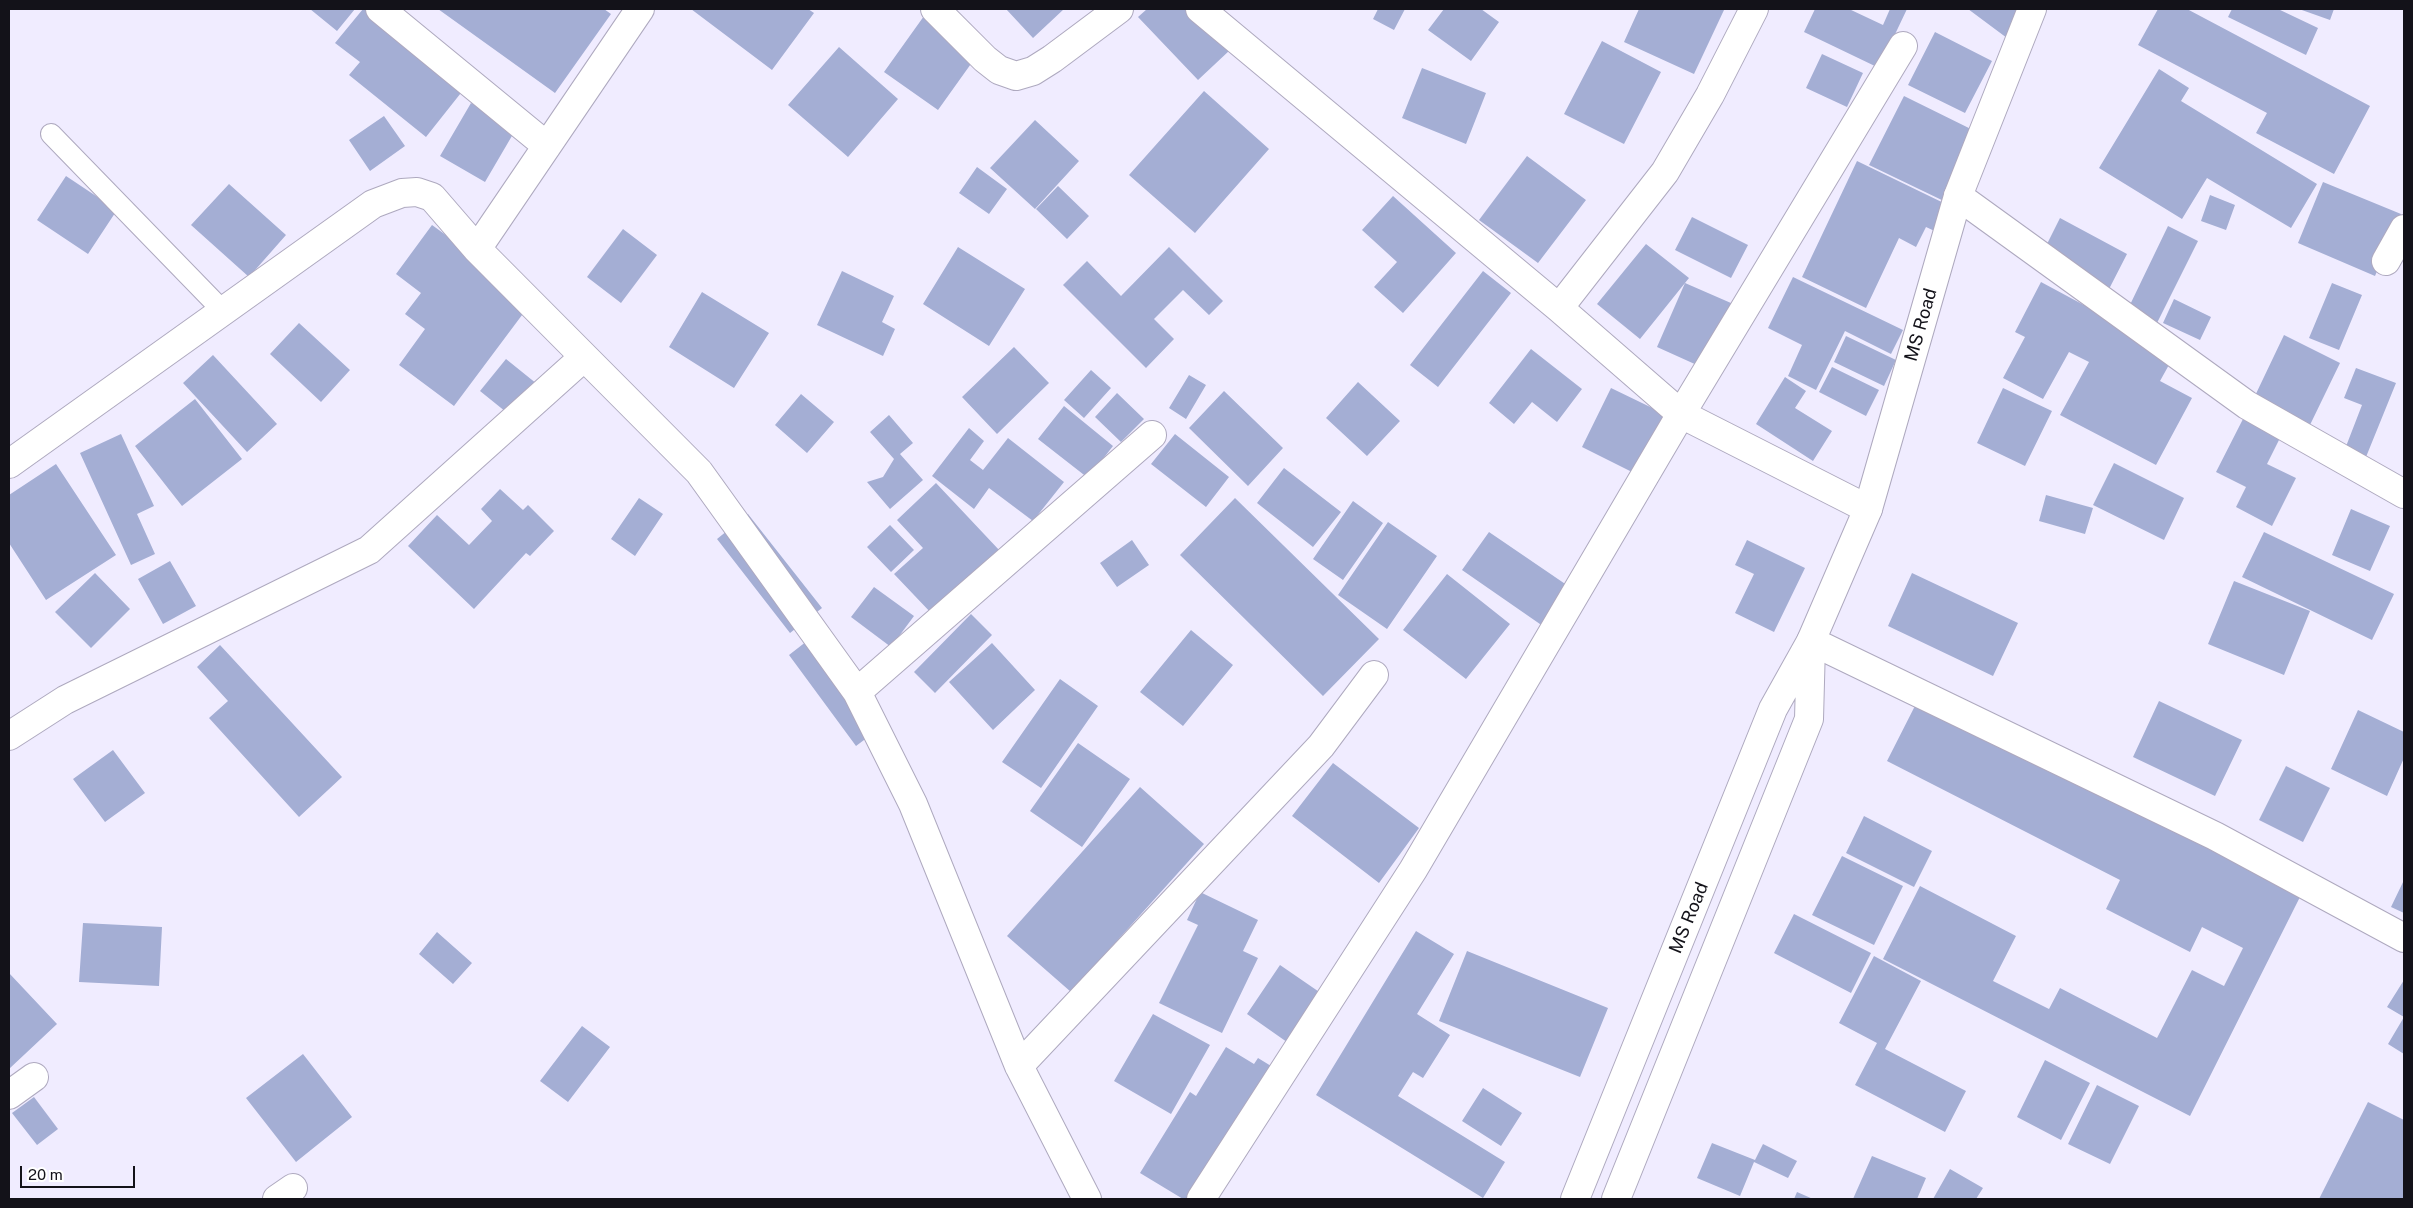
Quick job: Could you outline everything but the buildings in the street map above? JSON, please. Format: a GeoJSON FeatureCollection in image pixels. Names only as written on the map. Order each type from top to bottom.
{"type":"FeatureCollection","features":[{"type":"Feature","properties":{"kind":"main road"},"geometry":{"type":"LineString","coordinates":[[380,9],[547,146]]}},
{"type":"Feature","properties":{"kind":"main road"},"geometry":{"type":"LineString","coordinates":[[477,249],[640,9]]}},
{"type":"Feature","properties":{"kind":"main road"},"geometry":{"type":"LineString","coordinates":[[935,9],[985,59],[999,70],[1016,76],[1033,71],[1052,59],[1119,9]]}},
{"type":"Feature","properties":{"kind":"main road"},"geometry":{"type":"LineString","coordinates":[[1200,9],[1560,308],[1681,414],[1868,509]]}},
{"type":"Feature","properties":{"kind":"main road"},"geometry":{"type":"LineString","coordinates":[[1560,308],[1665,172],[1710,95],[1754,9]]}},
{"type":"Feature","properties":{"kind":"main road","name":"MS Road"},"geometry":{"type":"LineString","coordinates":[[1576,1199],[1773,710],[1812,641],[1868,509],[1958,196],[2032,9]]}},
{"type":"Feature","properties":{"kind":"main road"},"geometry":{"type":"LineString","coordinates":[[1201,1199],[1413,870],[1681,414],[1903,46]]}},
{"type":"Feature","properties":{"kind":"main road"},"geometry":{"type":"LineString","coordinates":[[9,464],[373,204],[402,192],[417,192],[432,198],[477,249],[699,472],[856,692],[913,804],[1019,1066],[1087,1199]]}},
{"type":"Feature","properties":{"kind":"main road"},"geometry":{"type":"LineString","coordinates":[[1958,196],[2248,405],[2404,494]]}},
{"type":"Feature","properties":{"kind":"main road"},"geometry":{"type":"LineString","coordinates":[[2386,262],[2404,229]]}},
{"type":"Feature","properties":{"kind":"main road"},"geometry":{"type":"LineString","coordinates":[[9,736],[65,700],[369,550],[584,357]]}},
{"type":"Feature","properties":{"kind":"main road"},"geometry":{"type":"LineString","coordinates":[[856,692],[1152,434]]}},
{"type":"Feature","properties":{"kind":"main road"},"geometry":{"type":"LineString","coordinates":[[1812,641],[2216,836],[2404,938]]}},
{"type":"Feature","properties":{"kind":"main road","name":"MS Road"},"geometry":{"type":"LineString","coordinates":[[1616,1199],[1809,719],[1812,641]]}},
{"type":"Feature","properties":{"kind":"main road"},"geometry":{"type":"LineString","coordinates":[[1019,1066],[1321,746],[1374,675]]}},
{"type":"Feature","properties":{"kind":"main road"},"geometry":{"type":"LineString","coordinates":[[9,1095],[34,1077]]}},
{"type":"Feature","properties":{"kind":"lane"},"geometry":{"type":"LineString","coordinates":[[51,134],[223,311]]}}]}
